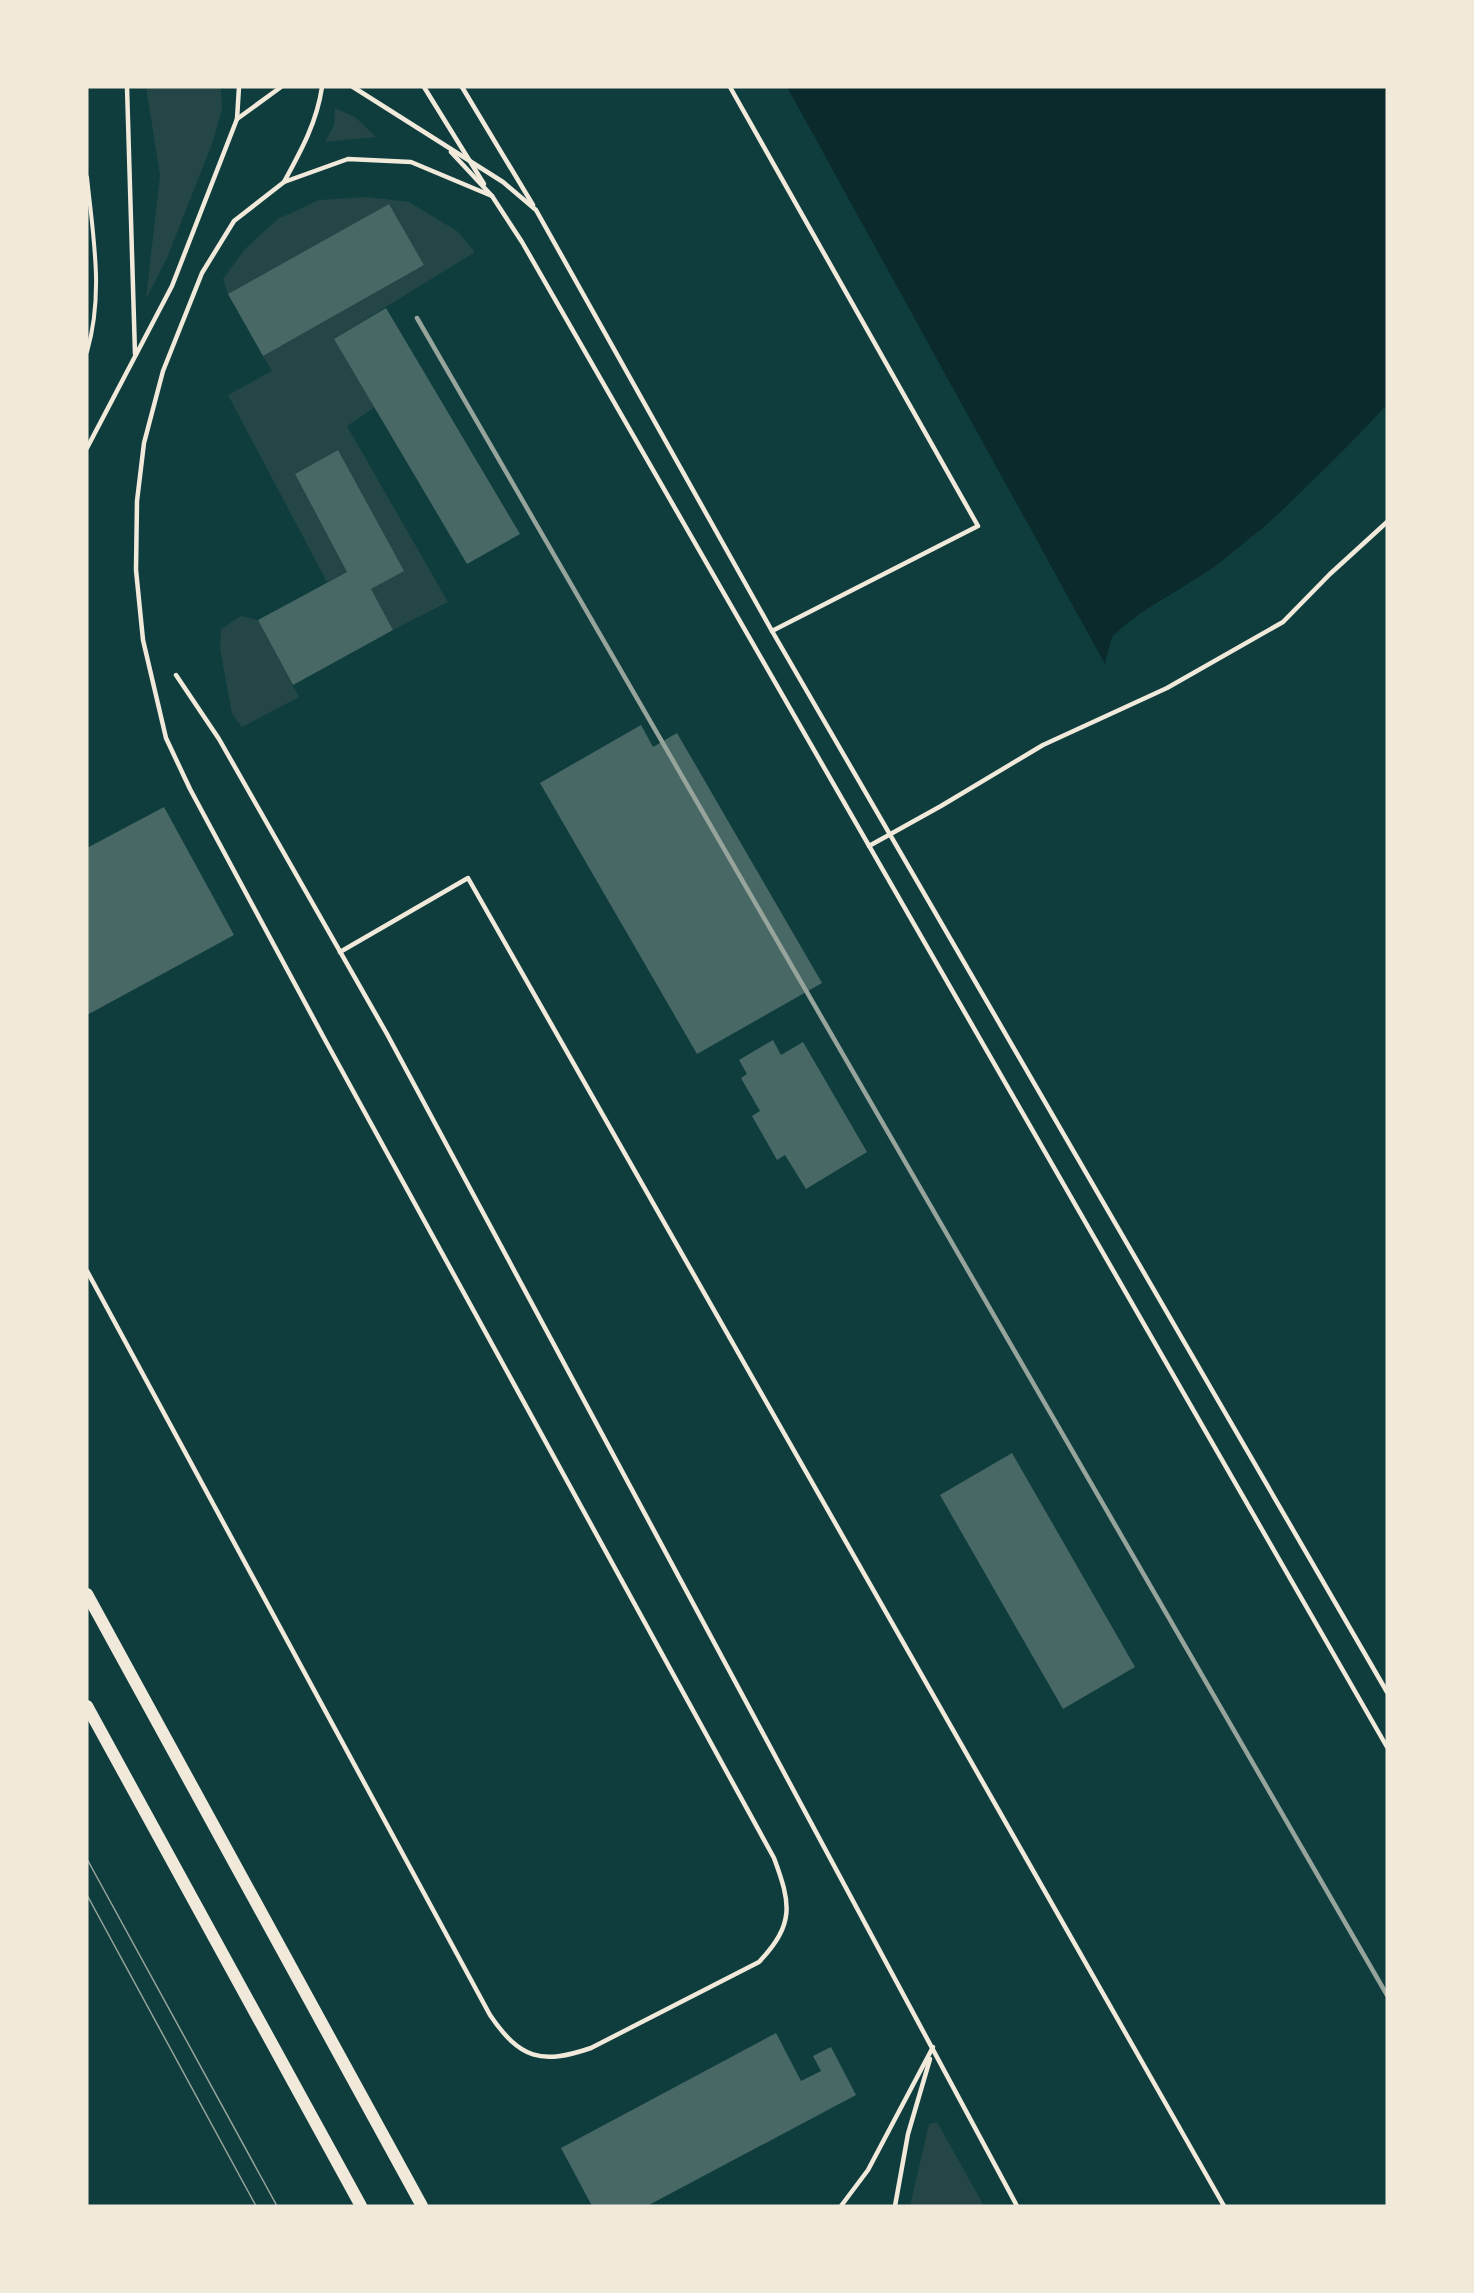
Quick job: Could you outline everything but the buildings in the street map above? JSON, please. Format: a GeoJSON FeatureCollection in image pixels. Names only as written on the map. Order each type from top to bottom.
{"type":"FeatureCollection","features":[{"type":"Feature","properties":{"kind":"main road"},"geometry":{"type":"LineString","coordinates":[[87,1594],[422,2206]]}},
{"type":"Feature","properties":{"kind":"main road"},"geometry":{"type":"LineString","coordinates":[[87,1706],[362,2206]]}},
{"type":"Feature","properties":{"kind":"lane"},"geometry":{"type":"LineString","coordinates":[[127,87],[135,355]]}},
{"type":"Feature","properties":{"kind":"lane"},"geometry":{"type":"LineString","coordinates":[[87,448],[172,286],[237,119],[238,87]]}},
{"type":"Feature","properties":{"kind":"lane"},"geometry":{"type":"LineString","coordinates":[[237,119],[280,87]]}},
{"type":"Feature","properties":{"kind":"lane"},"geometry":{"type":"LineString","coordinates":[[284,182],[306,141],[320,104],[322,87]]}},
{"type":"Feature","properties":{"kind":"lane"},"geometry":{"type":"LineString","coordinates":[[353,87],[503,182],[536,210]]}},
{"type":"Feature","properties":{"kind":"lane"},"geometry":{"type":"LineString","coordinates":[[424,87],[528,253],[1387,1747]]}},
{"type":"Feature","properties":{"kind":"lane"},"geometry":{"type":"LineString","coordinates":[[462,87],[536,210],[772,631],[1387,1692]]}},
{"type":"Feature","properties":{"kind":"lane"},"geometry":{"type":"LineString","coordinates":[[730,87],[978,526],[772,631]]}},
{"type":"Feature","properties":{"kind":"lane"},"geometry":{"type":"LineString","coordinates":[[448,147],[492,196]]}},
{"type":"Feature","properties":{"kind":"lane"},"geometry":{"type":"LineString","coordinates":[[87,1271],[490,2015],[504,2034],[519,2048],[536,2056],[572,2055],[591,2048],[759,1962],[774,1947],[783,1929],[788,1910],[786,1893],[774,1858],[190,789],[166,738],[143,640],[136,570],[137,501],[144,443],[163,370],[202,273],[234,221],[284,182],[348,159],[411,162],[492,196]]}},
{"type":"Feature","properties":{"kind":"lane"},"geometry":{"type":"LineString","coordinates":[[869,846],[1043,745],[1167,688],[1283,622],[1330,574],[1387,522]]}},
{"type":"Feature","properties":{"kind":"lane"},"geometry":{"type":"LineString","coordinates":[[176,675],[219,739],[392,1045],[1017,2206]]}},
{"type":"Feature","properties":{"kind":"lane"},"geometry":{"type":"LineString","coordinates":[[340,952],[468,878],[1224,2206]]}},
{"type":"Feature","properties":{"kind":"lane"},"geometry":{"type":"LineString","coordinates":[[841,2206],[868,2170],[933,2047]]}},
{"type":"Feature","properties":{"kind":"lane"},"geometry":{"type":"LineString","coordinates":[[896,2206],[908,2134],[933,2047]]}},
{"type":"Feature","properties":{"kind":"path"},"geometry":{"type":"LineString","coordinates":[[87,177],[97,271],[93,331],[87,352]]}},
{"type":"Feature","properties":{"kind":"shaded area"},"geometry":{"type":"Polygon","coordinates":[[[146,87],[221,87],[222,109],[212,144],[167,258],[146,299],[160,175],[146,87]]]}},
{"type":"Feature","properties":{"kind":"shaded area"},"geometry":{"type":"Polygon","coordinates":[[[787,87],[1387,87],[1387,405],[1283,510],[1238,549],[1189,584],[1138,615],[1115,634],[1105,664],[787,87]]]}},
{"type":"Feature","properties":{"kind":"shaded area"},"geometry":{"type":"Polygon","coordinates":[[[335,108],[355,117],[376,137],[325,142],[334,125],[335,108]]]}},
{"type":"Feature","properties":{"kind":"shaded area"},"geometry":{"type":"Polygon","coordinates":[[[367,197],[409,202],[457,231],[475,252],[334,339],[375,407],[347,426],[448,602],[393,630],[371,589],[403,571],[338,450],[295,474],[347,572],[327,582],[228,395],[272,371],[263,356],[424,265],[389,204],[228,294],[223,279],[245,249],[278,219],[319,200],[367,197]]]}},
{"type":"Feature","properties":{"kind":"shaded area"},"geometry":{"type":"Polygon","coordinates":[[[241,616],[258,620],[299,697],[242,727],[232,714],[220,648],[221,629],[241,616]]]}},
{"type":"Feature","properties":{"kind":"shaded area"},"geometry":{"type":"Polygon","coordinates":[[[937,2122],[984,2206],[910,2206],[929,2124],[937,2122]]]}},
{"type":"Feature","properties":{"kind":"pier"},"geometry":{"type":"Polygon","coordinates":[[[1387,405],[1387,409],[1350,448],[1271,526],[1215,571],[1145,614],[1116,637],[1109,662],[1105,664],[1113,636],[1143,612],[1213,568],[1269,523],[1387,405]]]}},
{"type":"Feature","properties":{"kind":"tram line"},"geometry":{"type":"LineString","coordinates":[[87,1859],[277,2206]]}},
{"type":"Feature","properties":{"kind":"tram line"},"geometry":{"type":"LineString","coordinates":[[87,1895],[256,2206]]}},
{"type":"Feature","properties":{"kind":"railway"},"geometry":{"type":"LineString","coordinates":[[417,318],[1387,1995]]}}]}
